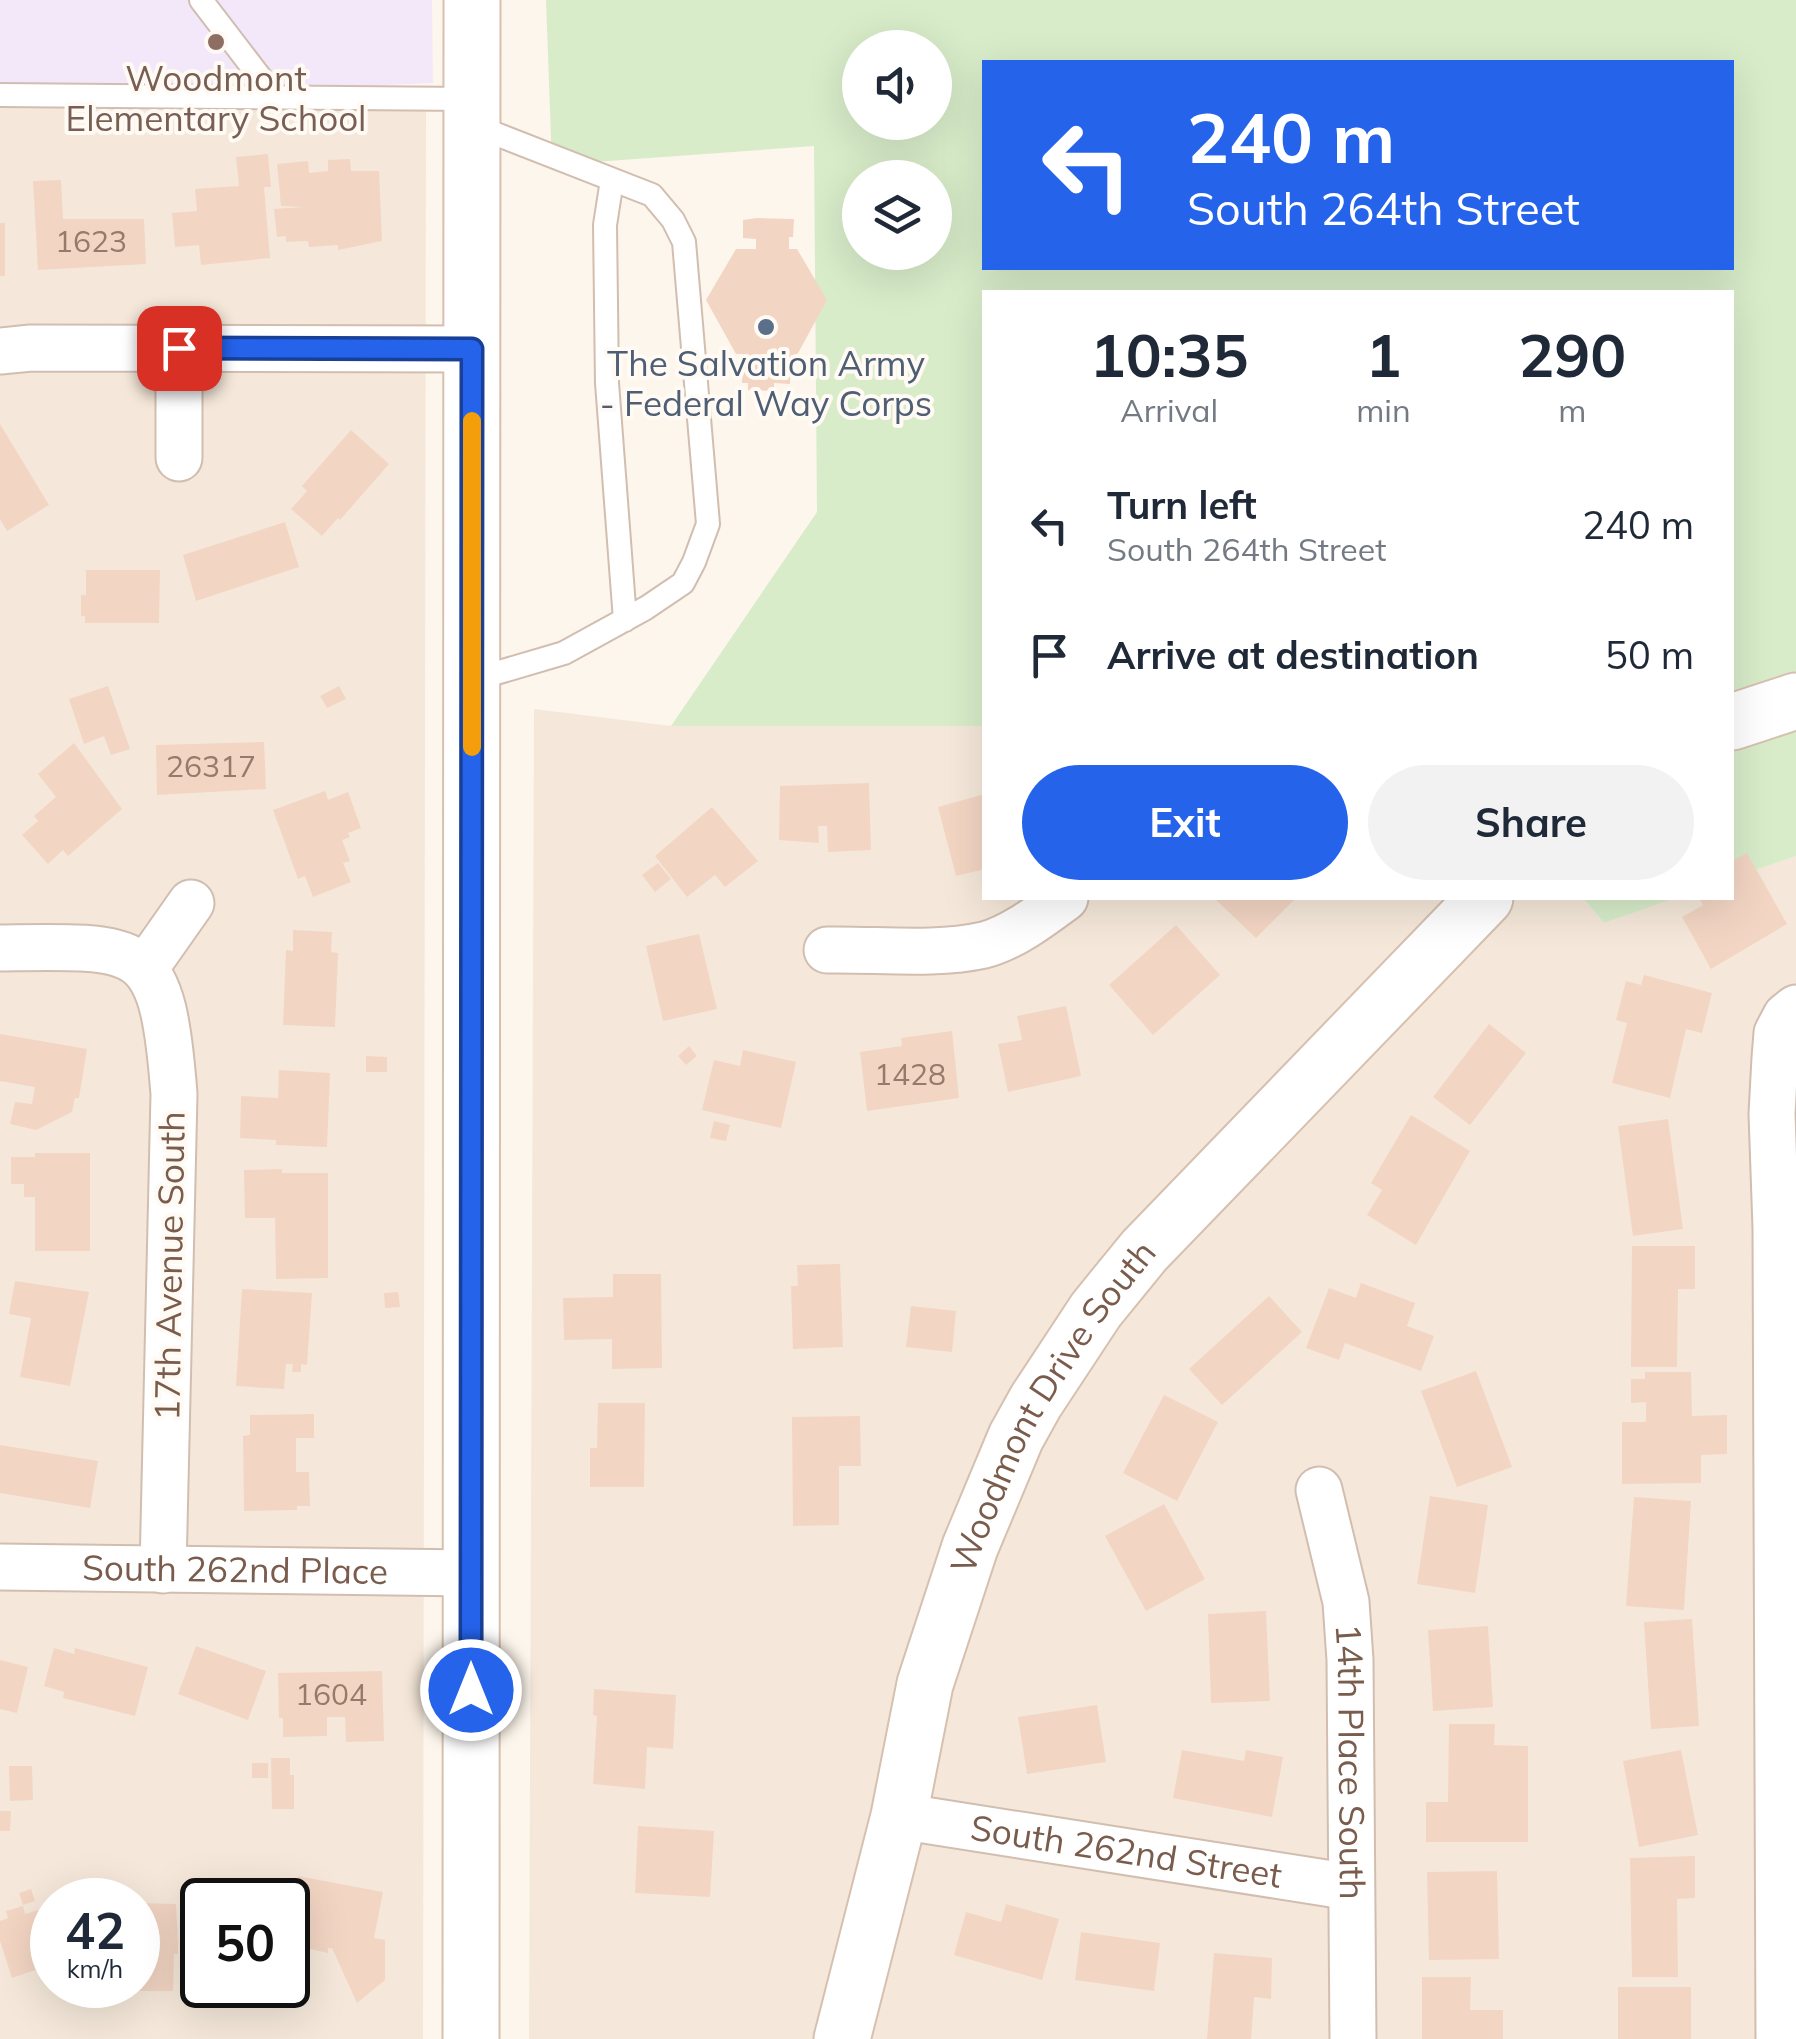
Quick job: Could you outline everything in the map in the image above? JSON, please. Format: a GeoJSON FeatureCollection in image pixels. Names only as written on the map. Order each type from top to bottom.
{"type":"FeatureCollection","features":[{"type":"Feature","properties":{"kind":"main road"},"geometry":{"type":"LineString","coordinates":[[471,2039],[472,0]]}},
{"type":"Feature","properties":{"kind":"main road"},"geometry":{"type":"LineString","coordinates":[[1734,721],[1796,701]]}},
{"type":"Feature","properties":{"kind":"main road","name":"Woodmont Drive South"},"geometry":{"type":"LineString","coordinates":[[842,2039],[899,1816],[925,1684],[970,1547],[1016,1437],[1057,1365],[1144,1251],[1482,900]]}},
{"type":"Feature","properties":{"kind":"street"},"geometry":{"type":"LineString","coordinates":[[179,348],[179,458]]}},
{"type":"Feature","properties":{"kind":"street"},"geometry":{"type":"LineString","coordinates":[[0,352],[472,349]]}},
{"type":"Feature","properties":{"kind":"street"},"geometry":{"type":"LineString","coordinates":[[827,950],[927,950],[986,944],[1040,916],[1061,900]]}},
{"type":"Feature","properties":{"kind":"street"},"geometry":{"type":"LineString","coordinates":[[0,948],[104,950],[124,954],[146,968],[191,903]]}},
{"type":"Feature","properties":{"kind":"street","name":"17th Avenue South"},"geometry":{"type":"LineString","coordinates":[[146,968],[166,1017],[174,1094],[163,1570]]}},
{"type":"Feature","properties":{"kind":"street"},"geometry":{"type":"LineString","coordinates":[[1780,2039],[1776,1228],[1772,1114],[1787,1020]]}},
{"type":"Feature","properties":{"kind":"street","name":"14th Place South"},"geometry":{"type":"LineString","coordinates":[[1319,1490],[1346,1602],[1351,1675],[1353,2039]]}},
{"type":"Feature","properties":{"kind":"street","name":"South 262nd Place"},"geometry":{"type":"LineString","coordinates":[[0,1568],[471,1573]]}},
{"type":"Feature","properties":{"kind":"street","name":"South 262nd Street"},"geometry":{"type":"LineString","coordinates":[[899,1816],[1351,1887]]}},
{"type":"Feature","properties":{"kind":"lane"},"geometry":{"type":"LineString","coordinates":[[201,0],[276,98]]}},
{"type":"Feature","properties":{"kind":"lane"},"geometry":{"type":"LineString","coordinates":[[0,96],[276,98],[472,112],[612,180],[652,195],[673,220],[684,242],[708,524],[694,562],[683,583],[564,653],[472,680]]}},
{"type":"Feature","properties":{"kind":"lane"},"geometry":{"type":"LineString","coordinates":[[612,180],[605,224],[607,383],[625,620]]}},
{"type":"Feature","properties":{"kind":"shaded area","name":"Woodmont Elementary School"},"geometry":{"type":"Polygon","coordinates":[[[0,0],[432,0],[433,83],[0,102],[0,0]]]}},
{"type":"Feature","properties":{"kind":"shaded area"},"geometry":{"type":"Polygon","coordinates":[[[426,99],[423,2039],[0,2039],[0,107],[426,99]]]}},
{"type":"Feature","properties":{"kind":"shaded area"},"geometry":{"type":"Polygon","coordinates":[[[534,709],[671,726],[982,726],[982,900],[1585,900],[1604,923],[1670,900],[1734,900],[1734,878],[1796,856],[1796,2039],[529,2039],[534,709]]]}},
{"type":"Feature","properties":{"kind":"green space"},"geometry":{"type":"Polygon","coordinates":[[[546,0],[1796,0],[1796,856],[1734,878],[1734,290],[982,290],[982,726],[671,726],[817,512],[814,146],[552,165],[546,0]]]}},
{"type":"Feature","properties":{"kind":"green space"},"geometry":{"type":"Polygon","coordinates":[[[1585,900],[1670,900],[1604,923],[1585,900]]]}},
{"type":"Feature","properties":{"kind":"building"},"geometry":{"type":"Polygon","coordinates":[[[268,154],[271,187],[264,187],[270,258],[201,265],[199,245],[175,247],[172,213],[197,211],[195,189],[239,186],[236,157],[268,154]]]}},
{"type":"Feature","properties":{"kind":"building"},"geometry":{"type":"Polygon","coordinates":[[[350,159],[351,171],[379,171],[382,241],[338,250],[338,245],[309,247],[308,241],[286,242],[286,236],[277,237],[274,209],[303,207],[281,206],[277,164],[308,161],[309,173],[328,171],[328,160],[350,159]]]}},
{"type":"Feature","properties":{"kind":"building"},"geometry":{"type":"Polygon","coordinates":[[[61,180],[63,219],[144,219],[146,264],[38,270],[33,181],[61,180]]]}},
{"type":"Feature","properties":{"kind":"building","name":"The Salvation Army - Federal Way Corps"},"geometry":{"type":"Polygon","coordinates":[[[794,219],[789,249],[797,249],[827,300],[797,355],[791,355],[790,384],[774,383],[774,391],[748,390],[748,383],[742,383],[743,354],[736,354],[706,300],[736,249],[756,249],[756,239],[743,238],[743,220],[794,219]]]}},
{"type":"Feature","properties":{"kind":"building"},"geometry":{"type":"Polygon","coordinates":[[[0,223],[5,223],[5,276],[0,276],[0,223]]]}},
{"type":"Feature","properties":{"kind":"building"},"geometry":{"type":"Polygon","coordinates":[[[0,424],[49,505],[7,531],[0,519],[0,424]]]}},
{"type":"Feature","properties":{"kind":"building"},"geometry":{"type":"Polygon","coordinates":[[[351,430],[389,464],[322,536],[291,509],[307,491],[302,486],[351,430]]]}},
{"type":"Feature","properties":{"kind":"building"},"geometry":{"type":"Polygon","coordinates":[[[285,522],[299,567],[196,601],[183,555],[285,522]]]}},
{"type":"Feature","properties":{"kind":"building"},"geometry":{"type":"Polygon","coordinates":[[[86,570],[160,570],[159,623],[85,623],[81,595],[86,595],[86,570]]]}},
{"type":"Feature","properties":{"kind":"building"},"geometry":{"type":"Polygon","coordinates":[[[108,686],[130,749],[111,755],[104,736],[84,744],[69,699],[108,686]]]}},
{"type":"Feature","properties":{"kind":"building"},"geometry":{"type":"Polygon","coordinates":[[[339,686],[346,699],[327,708],[320,696],[339,686]]]}},
{"type":"Feature","properties":{"kind":"building"},"geometry":{"type":"Polygon","coordinates":[[[264,742],[266,789],[157,795],[156,745],[264,742]]]}},
{"type":"Feature","properties":{"kind":"building"},"geometry":{"type":"Polygon","coordinates":[[[74,743],[122,809],[68,856],[63,850],[48,864],[22,835],[38,821],[34,816],[56,797],[38,774],[74,743]]]}},
{"type":"Feature","properties":{"kind":"building"},"geometry":{"type":"Polygon","coordinates":[[[869,783],[871,850],[828,852],[827,826],[818,826],[819,843],[779,840],[780,786],[869,783]]]}},
{"type":"Feature","properties":{"kind":"building"},"geometry":{"type":"Polygon","coordinates":[[[325,791],[328,800],[348,792],[361,828],[342,840],[350,861],[343,863],[351,882],[313,897],[305,876],[298,879],[273,810],[325,791]]]}},
{"type":"Feature","properties":{"kind":"building"},"geometry":{"type":"Polygon","coordinates":[[[982,795],[982,870],[956,876],[938,807],[982,795]]]}},
{"type":"Feature","properties":{"kind":"building"},"geometry":{"type":"Polygon","coordinates":[[[712,807],[758,861],[725,887],[715,875],[687,897],[655,856],[712,807]]]}},
{"type":"Feature","properties":{"kind":"building"},"geometry":{"type":"Polygon","coordinates":[[[1747,853],[1787,924],[1711,969],[1682,917],[1703,905],[1700,900],[1734,900],[1734,860],[1747,853]]]}},
{"type":"Feature","properties":{"kind":"building"},"geometry":{"type":"Polygon","coordinates":[[[658,863],[671,879],[655,892],[642,875],[658,863]]]}},
{"type":"Feature","properties":{"kind":"building"},"geometry":{"type":"Polygon","coordinates":[[[1216,900],[1294,900],[1256,938],[1216,900]]]}},
{"type":"Feature","properties":{"kind":"building"},"geometry":{"type":"Polygon","coordinates":[[[1176,925],[1220,975],[1153,1035],[1109,985],[1176,925]]]}},
{"type":"Feature","properties":{"kind":"building"},"geometry":{"type":"Polygon","coordinates":[[[293,930],[332,932],[331,952],[338,953],[335,1027],[283,1025],[286,950],[293,951],[293,930]]]}},
{"type":"Feature","properties":{"kind":"building"},"geometry":{"type":"Polygon","coordinates":[[[699,934],[717,1009],[663,1021],[646,946],[699,934]]]}},
{"type":"Feature","properties":{"kind":"building"},"geometry":{"type":"Polygon","coordinates":[[[1644,975],[1712,993],[1702,1033],[1686,1029],[1670,1098],[1612,1083],[1627,1023],[1616,1020],[1626,981],[1641,985],[1644,975]]]}},
{"type":"Feature","properties":{"kind":"building"},"geometry":{"type":"Polygon","coordinates":[[[1066,1006],[1081,1076],[1008,1092],[998,1044],[1022,1040],[1017,1016],[1066,1006]]]}},
{"type":"Feature","properties":{"kind":"building"},"geometry":{"type":"Polygon","coordinates":[[[1489,1024],[1526,1053],[1470,1125],[1433,1097],[1489,1024]]]}},
{"type":"Feature","properties":{"kind":"building"},"geometry":{"type":"Polygon","coordinates":[[[952,1031],[959,1098],[867,1111],[860,1052],[902,1046],[901,1038],[952,1031]]]}},
{"type":"Feature","properties":{"kind":"building"},"geometry":{"type":"Polygon","coordinates":[[[0,1034],[87,1049],[79,1098],[75,1098],[72,1112],[36,1130],[10,1124],[15,1102],[32,1104],[35,1087],[0,1081],[0,1034]]]}},
{"type":"Feature","properties":{"kind":"building"},"geometry":{"type":"Polygon","coordinates":[[[689,1046],[697,1056],[686,1065],[678,1056],[689,1046]]]}},
{"type":"Feature","properties":{"kind":"building"},"geometry":{"type":"Polygon","coordinates":[[[743,1050],[796,1062],[781,1128],[702,1110],[714,1060],[740,1066],[743,1050]]]}},
{"type":"Feature","properties":{"kind":"building"},"geometry":{"type":"Polygon","coordinates":[[[366,1056],[387,1057],[387,1072],[366,1072],[366,1056]]]}},
{"type":"Feature","properties":{"kind":"building"},"geometry":{"type":"Polygon","coordinates":[[[279,1070],[330,1073],[327,1147],[276,1145],[276,1140],[240,1138],[241,1096],[278,1098],[279,1070]]]}},
{"type":"Feature","properties":{"kind":"building"},"geometry":{"type":"Polygon","coordinates":[[[1411,1115],[1470,1151],[1416,1245],[1367,1215],[1382,1190],[1371,1183],[1411,1115]]]}},
{"type":"Feature","properties":{"kind":"building"},"geometry":{"type":"Polygon","coordinates":[[[1668,1119],[1683,1229],[1633,1236],[1618,1126],[1668,1119]]]}},
{"type":"Feature","properties":{"kind":"building"},"geometry":{"type":"Polygon","coordinates":[[[714,1121],[730,1125],[726,1141],[710,1138],[714,1121]]]}},
{"type":"Feature","properties":{"kind":"building"},"geometry":{"type":"Polygon","coordinates":[[[35,1153],[90,1153],[90,1251],[35,1251],[35,1197],[24,1197],[24,1184],[11,1184],[11,1157],[35,1157],[35,1153]]]}},
{"type":"Feature","properties":{"kind":"building"},"geometry":{"type":"Polygon","coordinates":[[[282,1169],[282,1173],[328,1173],[328,1278],[276,1279],[275,1218],[245,1218],[244,1170],[282,1169]]]}},
{"type":"Feature","properties":{"kind":"building"},"geometry":{"type":"Polygon","coordinates":[[[1632,1246],[1695,1246],[1695,1289],[1678,1289],[1677,1367],[1631,1367],[1632,1246]]]}},
{"type":"Feature","properties":{"kind":"building"},"geometry":{"type":"Polygon","coordinates":[[[840,1264],[843,1347],[793,1349],[791,1286],[798,1286],[797,1265],[840,1264]]]}},
{"type":"Feature","properties":{"kind":"building"},"geometry":{"type":"Polygon","coordinates":[[[613,1274],[661,1274],[662,1368],[612,1369],[612,1339],[564,1340],[563,1298],[613,1297],[613,1274]]]}},
{"type":"Feature","properties":{"kind":"building"},"geometry":{"type":"Polygon","coordinates":[[[15,1281],[89,1292],[70,1386],[20,1377],[31,1318],[9,1314],[15,1281]]]}},
{"type":"Feature","properties":{"kind":"building"},"geometry":{"type":"Polygon","coordinates":[[[1361,1283],[1415,1303],[1407,1326],[1434,1336],[1421,1371],[1345,1343],[1339,1360],[1306,1348],[1329,1288],[1356,1298],[1361,1283]]]}},
{"type":"Feature","properties":{"kind":"building"},"geometry":{"type":"Polygon","coordinates":[[[242,1289],[312,1293],[307,1365],[301,1364],[301,1372],[292,1372],[293,1364],[286,1364],[284,1389],[236,1386],[242,1289]]]}},
{"type":"Feature","properties":{"kind":"building"},"geometry":{"type":"Polygon","coordinates":[[[398,1292],[400,1307],[385,1308],[384,1293],[398,1292]]]}},
{"type":"Feature","properties":{"kind":"building"},"geometry":{"type":"Polygon","coordinates":[[[1269,1296],[1302,1332],[1222,1405],[1189,1369],[1269,1296]]]}},
{"type":"Feature","properties":{"kind":"building"},"geometry":{"type":"Polygon","coordinates":[[[911,1306],[956,1311],[952,1352],[906,1347],[911,1306]]]}},
{"type":"Feature","properties":{"kind":"building"},"geometry":{"type":"Polygon","coordinates":[[[1476,1371],[1512,1467],[1457,1487],[1421,1391],[1476,1371]]]}},
{"type":"Feature","properties":{"kind":"building"},"geometry":{"type":"Polygon","coordinates":[[[1645,1372],[1691,1372],[1692,1416],[1727,1415],[1727,1454],[1701,1455],[1701,1483],[1622,1484],[1622,1422],[1646,1422],[1646,1402],[1631,1403],[1631,1379],[1645,1379],[1645,1372]]]}},
{"type":"Feature","properties":{"kind":"building"},"geometry":{"type":"Polygon","coordinates":[[[1164,1395],[1218,1422],[1177,1501],[1123,1473],[1164,1395]]]}},
{"type":"Feature","properties":{"kind":"building"},"geometry":{"type":"Polygon","coordinates":[[[598,1403],[645,1403],[644,1487],[590,1487],[590,1448],[597,1448],[598,1403]]]}},
{"type":"Feature","properties":{"kind":"building"},"geometry":{"type":"Polygon","coordinates":[[[314,1414],[314,1438],[296,1438],[296,1472],[309,1472],[310,1506],[297,1506],[297,1510],[244,1511],[243,1436],[250,1435],[250,1415],[314,1414]]]}},
{"type":"Feature","properties":{"kind":"building"},"geometry":{"type":"Polygon","coordinates":[[[860,1416],[861,1466],[839,1466],[839,1525],[793,1526],[792,1417],[860,1416]]]}},
{"type":"Feature","properties":{"kind":"building"},"geometry":{"type":"Polygon","coordinates":[[[0,1445],[98,1461],[90,1508],[0,1493],[0,1445]]]}},
{"type":"Feature","properties":{"kind":"building"},"geometry":{"type":"Polygon","coordinates":[[[1430,1496],[1488,1505],[1475,1593],[1417,1584],[1430,1496]]]}},
{"type":"Feature","properties":{"kind":"building"},"geometry":{"type":"Polygon","coordinates":[[[1634,1497],[1691,1501],[1684,1610],[1626,1606],[1634,1497]]]}},
{"type":"Feature","properties":{"kind":"building"},"geometry":{"type":"Polygon","coordinates":[[[1164,1504],[1205,1579],[1146,1611],[1105,1536],[1164,1504]]]}},
{"type":"Feature","properties":{"kind":"building"},"geometry":{"type":"Polygon","coordinates":[[[1266,1611],[1270,1701],[1211,1703],[1208,1614],[1266,1611]]]}},
{"type":"Feature","properties":{"kind":"building"},"geometry":{"type":"Polygon","coordinates":[[[1692,1619],[1699,1726],[1651,1729],[1644,1622],[1692,1619]]]}},
{"type":"Feature","properties":{"kind":"building"},"geometry":{"type":"Polygon","coordinates":[[[1488,1626],[1493,1707],[1433,1711],[1428,1630],[1488,1626]]]}},
{"type":"Feature","properties":{"kind":"building"},"geometry":{"type":"Polygon","coordinates":[[[196,1646],[266,1671],[248,1720],[178,1694],[196,1646]]]}},
{"type":"Feature","properties":{"kind":"building"},"geometry":{"type":"Polygon","coordinates":[[[54,1648],[74,1654],[75,1648],[148,1667],[135,1716],[63,1698],[64,1692],[44,1686],[54,1648]]]}},
{"type":"Feature","properties":{"kind":"building"},"geometry":{"type":"Polygon","coordinates":[[[0,1660],[28,1667],[17,1713],[0,1709],[0,1660]]]}},
{"type":"Feature","properties":{"kind":"building"},"geometry":{"type":"Polygon","coordinates":[[[382,1671],[384,1741],[346,1742],[345,1717],[327,1717],[327,1736],[283,1737],[278,1673],[382,1671]]]}},
{"type":"Feature","properties":{"kind":"building"},"geometry":{"type":"Polygon","coordinates":[[[594,1689],[676,1695],[673,1749],[647,1747],[645,1789],[593,1784],[597,1716],[593,1715],[594,1689]]]}},
{"type":"Feature","properties":{"kind":"building"},"geometry":{"type":"Polygon","coordinates":[[[1097,1705],[1106,1762],[1027,1774],[1018,1717],[1097,1705]]]}},
{"type":"Feature","properties":{"kind":"building"},"geometry":{"type":"Polygon","coordinates":[[[1449,1724],[1495,1724],[1494,1745],[1528,1746],[1528,1842],[1426,1842],[1426,1802],[1448,1802],[1449,1724]]]}},
{"type":"Feature","properties":{"kind":"building"},"geometry":{"type":"Polygon","coordinates":[[[1182,1750],[1244,1761],[1246,1750],[1283,1757],[1272,1817],[1173,1798],[1182,1750]]]}},
{"type":"Feature","properties":{"kind":"building"},"geometry":{"type":"Polygon","coordinates":[[[1681,1750],[1698,1835],[1639,1847],[1623,1761],[1681,1750]]]}},
{"type":"Feature","properties":{"kind":"building"},"geometry":{"type":"Polygon","coordinates":[[[271,1758],[290,1758],[294,1809],[272,1809],[271,1758]]]}},
{"type":"Feature","properties":{"kind":"building"},"geometry":{"type":"Polygon","coordinates":[[[252,1763],[268,1763],[268,1778],[252,1778],[252,1763]]]}},
{"type":"Feature","properties":{"kind":"building"},"geometry":{"type":"Polygon","coordinates":[[[9,1766],[32,1766],[33,1800],[10,1801],[9,1766]]]}},
{"type":"Feature","properties":{"kind":"building"},"geometry":{"type":"Polygon","coordinates":[[[0,1811],[11,1811],[10,1831],[0,1831],[0,1811]]]}},
{"type":"Feature","properties":{"kind":"building"},"geometry":{"type":"Polygon","coordinates":[[[638,1826],[714,1831],[710,1897],[635,1893],[638,1826]]]}},
{"type":"Feature","properties":{"kind":"building"},"geometry":{"type":"Polygon","coordinates":[[[1695,1856],[1695,1898],[1677,1899],[1678,1977],[1632,1977],[1630,1858],[1695,1856]]]}},
{"type":"Feature","properties":{"kind":"building"},"geometry":{"type":"Polygon","coordinates":[[[1497,1871],[1499,1959],[1429,1960],[1427,1872],[1497,1871]]]}},
{"type":"Feature","properties":{"kind":"building"},"geometry":{"type":"Polygon","coordinates":[[[310,1878],[383,1892],[374,1938],[385,1940],[385,1980],[357,2003],[332,1948],[328,1948],[328,1953],[310,1949],[310,1878]]]}},
{"type":"Feature","properties":{"kind":"building"},"geometry":{"type":"Polygon","coordinates":[[[30,1889],[30,1903],[23,1905],[19,1893],[30,1889]]]}},
{"type":"Feature","properties":{"kind":"building"},"geometry":{"type":"Polygon","coordinates":[[[160,1904],[176,1904],[178,1954],[174,1954],[173,1991],[160,1991],[160,1904]]]}},
{"type":"Feature","properties":{"kind":"building"},"geometry":{"type":"Polygon","coordinates":[[[1006,1904],[1059,1919],[1042,1980],[954,1955],[966,1912],[1001,1922],[1006,1904]]]}},
{"type":"Feature","properties":{"kind":"building"},"geometry":{"type":"Polygon","coordinates":[[[23,1906],[25,1914],[30,1913],[30,1972],[12,1978],[0,1941],[0,1921],[8,1918],[6,1911],[23,1906]]]}},
{"type":"Feature","properties":{"kind":"building"},"geometry":{"type":"Polygon","coordinates":[[[1081,1932],[1160,1943],[1154,1991],[1075,1980],[1081,1932]]]}},
{"type":"Feature","properties":{"kind":"building"},"geometry":{"type":"Polygon","coordinates":[[[1214,1953],[1272,1958],[1271,1999],[1254,1997],[1251,2039],[1207,2039],[1214,1953]]]}},
{"type":"Feature","properties":{"kind":"building"},"geometry":{"type":"Polygon","coordinates":[[[1422,1977],[1471,1977],[1470,2010],[1503,2010],[1503,2039],[1422,2039],[1422,1977]]]}},
{"type":"Feature","properties":{"kind":"building"},"geometry":{"type":"Polygon","coordinates":[[[1618,1987],[1691,1987],[1691,2039],[1618,2039],[1618,1987]]]}},
{"type":"Feature","properties":{"kind":"slow traffic"},"geometry":{"type":"LineString","coordinates":[[472,421],[472,747]]}},
{"type":"Feature","properties":{"kind":"place","name":"Woodmont Elementary School"},"geometry":{"type":"Point","coordinates":[216,42]}},
{"type":"Feature","properties":{"kind":"place","name":"The Salvation Army - Federal Way Corps"},"geometry":{"type":"Point","coordinates":[766,327]}},
{"type":"Feature","properties":{"kind":"route"},"geometry":{"type":"LineString","coordinates":[[179,348],[472,349],[471,1690]]}}]}
